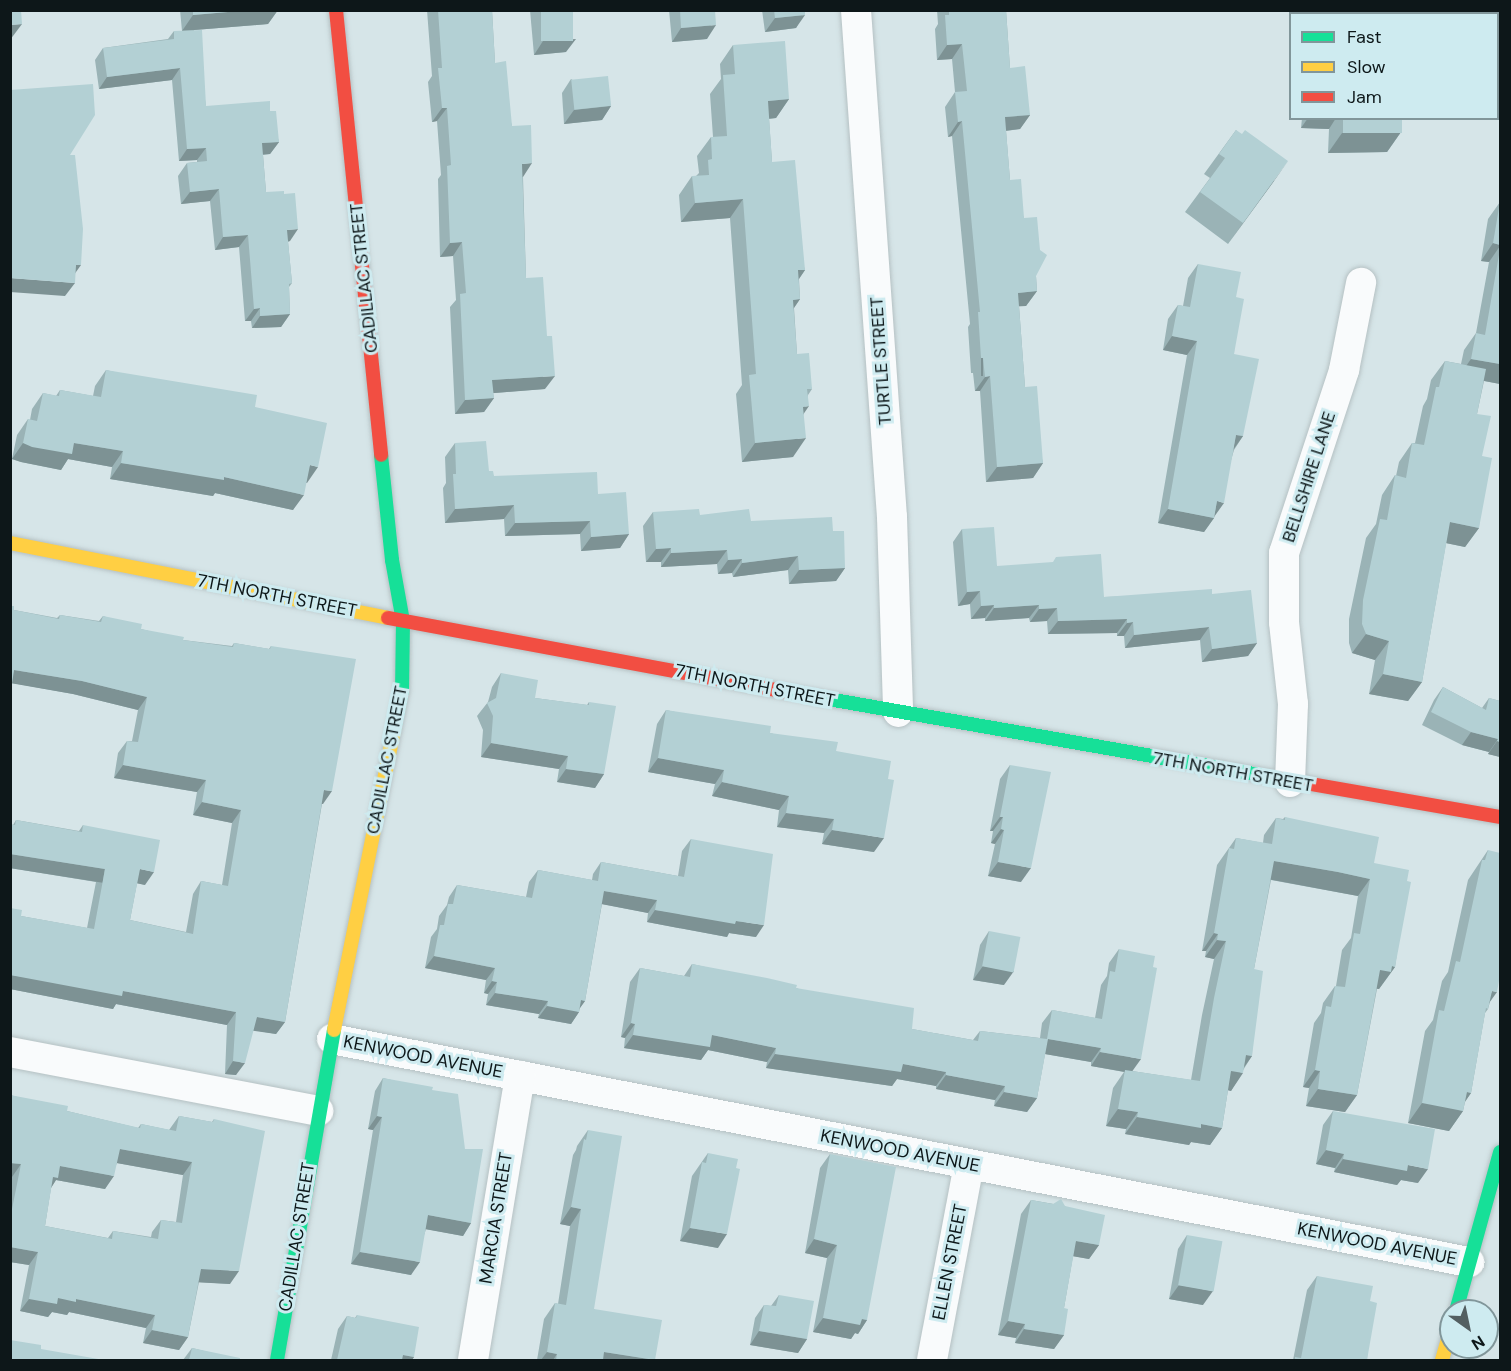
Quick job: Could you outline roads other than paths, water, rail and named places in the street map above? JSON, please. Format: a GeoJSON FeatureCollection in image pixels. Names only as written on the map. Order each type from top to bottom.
{"type":"FeatureCollection","features":[{"type":"Feature","properties":{"kind":"street","name":"CADILLAC STREET"},"geometry":{"type":"LineString","coordinates":[[277,1360],[318,1111],[402,690],[403,621],[392,560],[336,10]]}},
{"type":"Feature","properties":{"kind":"street","name":"TURTLE STREET"},"geometry":{"type":"LineString","coordinates":[[856,10],[892,517],[898,712]]}},
{"type":"Feature","properties":{"kind":"street","name":"BELLSHIRE LANE"},"geometry":{"type":"LineString","coordinates":[[1290,782],[1293,704],[1284,622],[1284,553],[1344,370],[1361,283]]}},
{"type":"Feature","properties":{"kind":"street","name":"7TH NORTH STREET"},"geometry":{"type":"LineString","coordinates":[[10,543],[403,621],[898,712],[1500,817]]}},
{"type":"Feature","properties":{"kind":"street","name":"KENWOOD AVENUE"},"geometry":{"type":"LineString","coordinates":[[332,1039],[1469,1262]]}},
{"type":"Feature","properties":{"kind":"street"},"geometry":{"type":"LineString","coordinates":[[10,1052],[318,1111]]}},
{"type":"Feature","properties":{"kind":"street","name":"MARCIA STREET"},"geometry":{"type":"LineString","coordinates":[[473,1360],[520,1076]]}},
{"type":"Feature","properties":{"kind":"street"},"geometry":{"type":"LineString","coordinates":[[1459,1299],[1500,1152]]}},
{"type":"Feature","properties":{"kind":"street","name":"ELLEN STREET"},"geometry":{"type":"LineString","coordinates":[[932,1360],[969,1164]]}}]}
